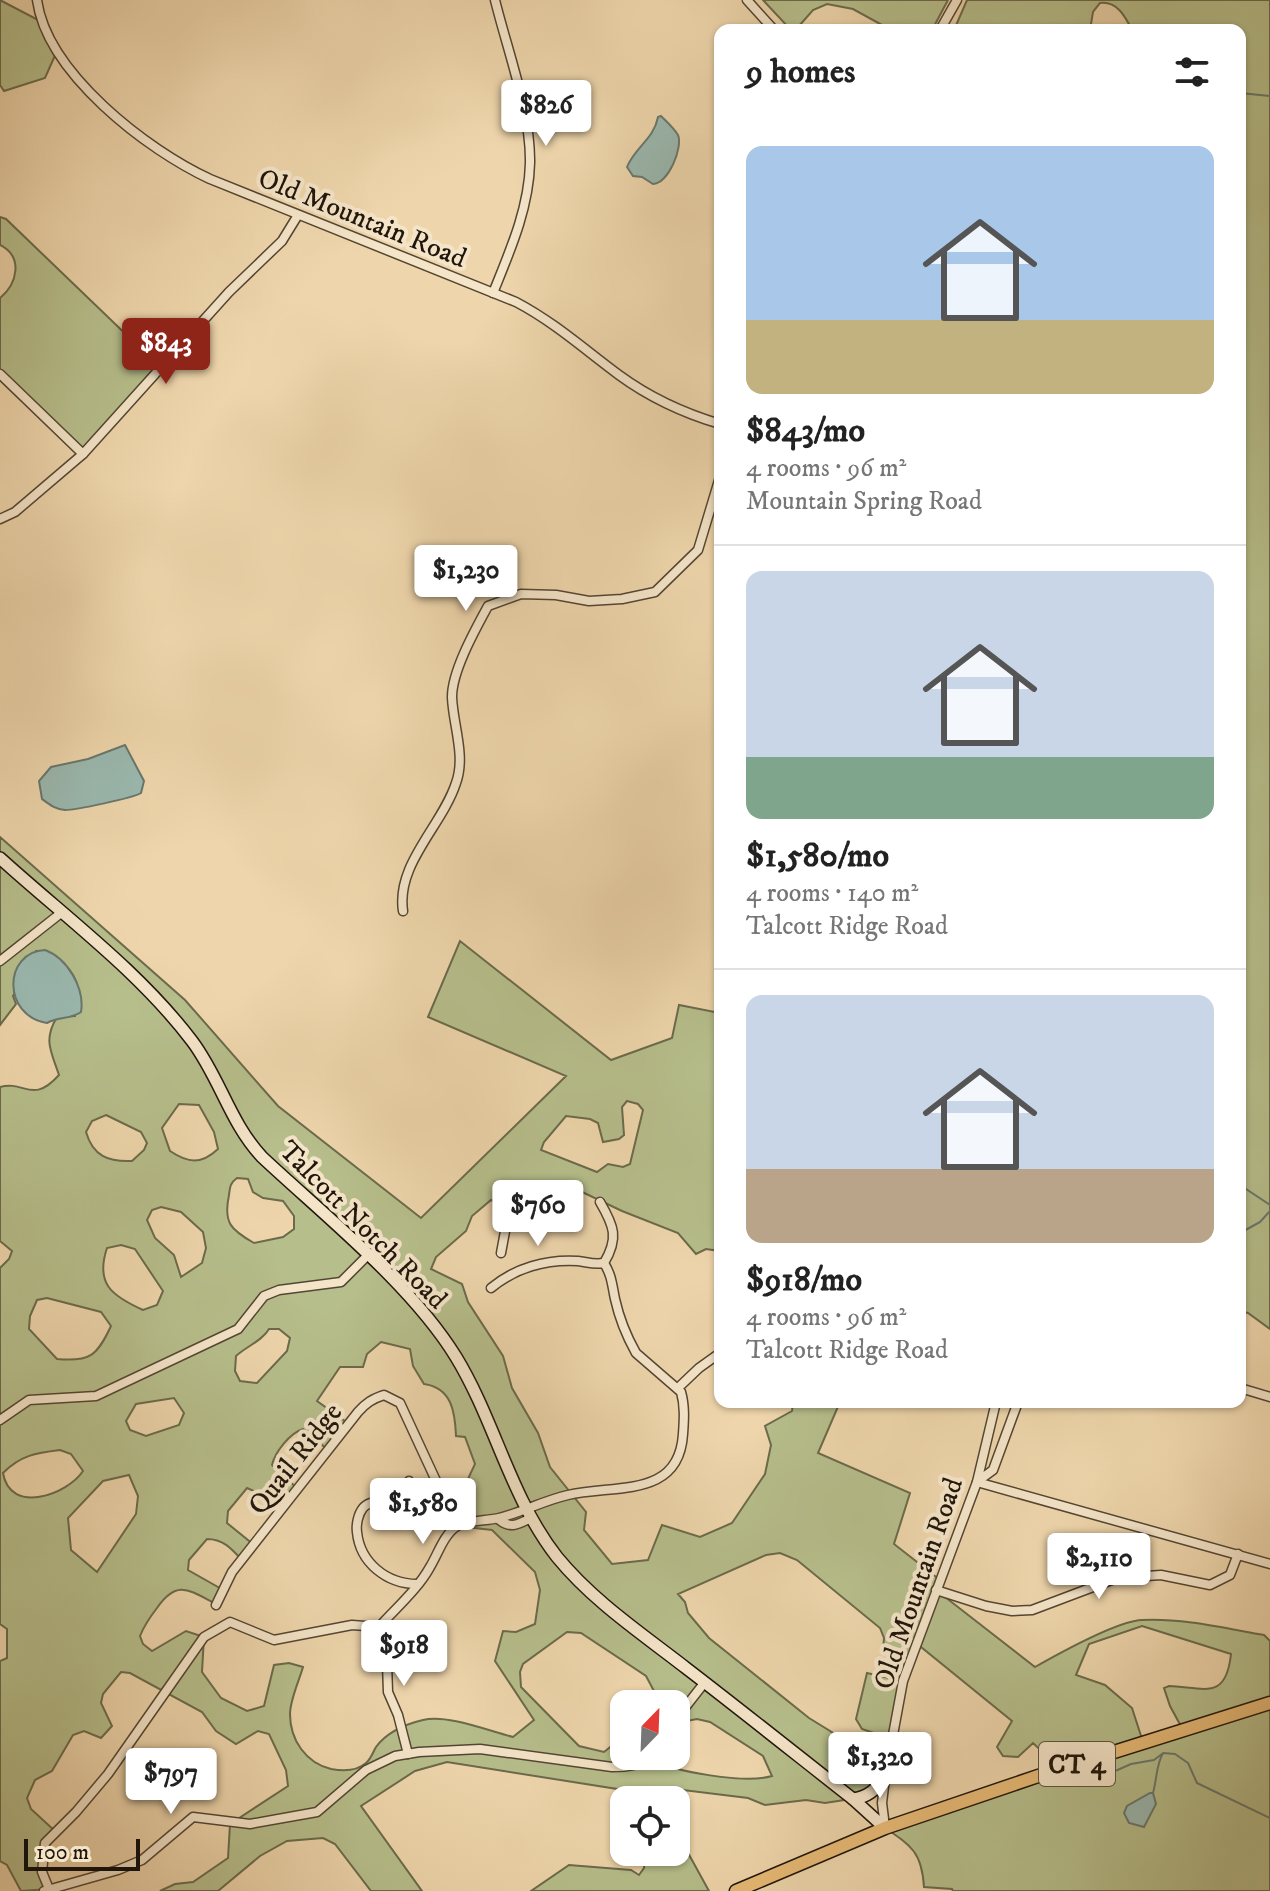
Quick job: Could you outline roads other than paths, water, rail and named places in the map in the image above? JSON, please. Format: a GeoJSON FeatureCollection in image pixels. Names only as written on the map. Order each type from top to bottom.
{"type":"FeatureCollection","features":[{"type":"Feature","properties":{"kind":"main road","name":"CT 4"},"geometry":{"type":"LineString","coordinates":[[736,1891],[885,1828],[1270,1703]]}},
{"type":"Feature","properties":{"kind":"street","name":"Old Mountain Road"},"geometry":{"type":"LineString","coordinates":[[37,0],[42,22],[57,51],[98,99],[126,124],[186,167],[493,293],[550,320],[648,394],[677,409],[714,422]]}},
{"type":"Feature","properties":{"kind":"street"},"geometry":{"type":"LineString","coordinates":[[493,293],[520,221],[530,166],[528,130],[495,0]]}},
{"type":"Feature","properties":{"kind":"street"},"geometry":{"type":"LineString","coordinates":[[747,0],[769,24]]}},
{"type":"Feature","properties":{"kind":"street"},"geometry":{"type":"LineString","coordinates":[[943,24],[957,0]]}},
{"type":"Feature","properties":{"kind":"street"},"geometry":{"type":"LineString","coordinates":[[0,519],[15,512],[83,454],[229,292],[282,241],[298,215]]}},
{"type":"Feature","properties":{"kind":"street"},"geometry":{"type":"LineString","coordinates":[[0,374],[83,454]]}},
{"type":"Feature","properties":{"kind":"street"},"geometry":{"type":"LineString","coordinates":[[403,911],[401,897],[409,867],[439,821],[458,780],[452,695],[467,645],[488,606],[521,594],[556,595],[589,601],[622,599],[655,592],[698,550],[714,497]]}},
{"type":"Feature","properties":{"kind":"street","name":"Talcott Notch Road"},"geometry":{"type":"LineString","coordinates":[[0,858],[129,972],[171,1014],[213,1074],[245,1138],[419,1307],[467,1376],[528,1514],[556,1555],[592,1594],[853,1799],[885,1828]]}},
{"type":"Feature","properties":{"kind":"street"},"geometry":{"type":"LineString","coordinates":[[0,961],[61,913]]}},
{"type":"Feature","properties":{"kind":"street"},"geometry":{"type":"LineString","coordinates":[[491,1288],[509,1275],[537,1264],[577,1261],[595,1265],[604,1263],[615,1233],[600,1202]]}},
{"type":"Feature","properties":{"kind":"street"},"geometry":{"type":"LineString","coordinates":[[501,1253],[506,1226]]}},
{"type":"Feature","properties":{"kind":"street"},"geometry":{"type":"LineString","coordinates":[[0,1420],[29,1400],[96,1396],[238,1329],[264,1296],[279,1290],[341,1282],[367,1256]]}},
{"type":"Feature","properties":{"kind":"street"},"geometry":{"type":"LineString","coordinates":[[379,1627],[429,1569],[457,1526],[498,1519],[505,1525],[515,1526],[528,1514],[571,1494],[595,1493],[657,1481],[673,1469],[680,1458],[683,1400],[679,1387],[649,1365],[632,1346],[615,1301],[612,1276],[604,1263]]}},
{"type":"Feature","properties":{"kind":"street"},"geometry":{"type":"LineString","coordinates":[[679,1387],[714,1357]]}},
{"type":"Feature","properties":{"kind":"street"},"geometry":{"type":"LineString","coordinates":[[1246,1390],[1270,1397]]}},
{"type":"Feature","properties":{"kind":"street","name":"Quail Ridge"},"geometry":{"type":"LineString","coordinates":[[216,1605],[232,1572],[358,1412],[367,1401],[384,1395],[400,1403],[457,1526]]}},
{"type":"Feature","properties":{"kind":"street","name":"Old Mountain Road"},"geometry":{"type":"LineString","coordinates":[[885,1828],[882,1803],[885,1778],[903,1681],[977,1482],[995,1408]]}},
{"type":"Feature","properties":{"kind":"street"},"geometry":{"type":"LineString","coordinates":[[977,1482],[993,1470],[1016,1408]]}},
{"type":"Feature","properties":{"kind":"street"},"geometry":{"type":"LineString","coordinates":[[409,1481],[397,1496],[366,1505],[356,1528],[365,1559],[378,1571],[396,1581],[417,1584]]}},
{"type":"Feature","properties":{"kind":"street"},"geometry":{"type":"LineString","coordinates":[[977,1482],[1270,1564]]}},
{"type":"Feature","properties":{"kind":"street"},"geometry":{"type":"LineString","coordinates":[[936,1590],[986,1606],[1012,1611],[1032,1610],[1117,1578],[1161,1575],[1210,1585],[1230,1575],[1238,1554]]}},
{"type":"Feature","properties":{"kind":"street"},"geometry":{"type":"LineString","coordinates":[[396,1581],[406,1598]]}},
{"type":"Feature","properties":{"kind":"street"},"geometry":{"type":"LineString","coordinates":[[379,1627],[352,1625],[274,1640],[230,1622],[204,1637],[108,1774],[45,1843],[42,1872],[46,1890],[142,1860],[193,1817],[230,1824],[250,1824],[317,1812],[366,1770],[395,1756],[480,1749],[610,1767]]}},
{"type":"Feature","properties":{"kind":"street"},"geometry":{"type":"LineString","coordinates":[[379,1627],[387,1663],[388,1692],[398,1715],[408,1754]]}},
{"type":"Feature","properties":{"kind":"street"},"geometry":{"type":"LineString","coordinates":[[690,1701],[705,1682]]}},
{"type":"Feature","properties":{"kind":"street"},"geometry":{"type":"LineString","coordinates":[[853,1799],[875,1791],[885,1778]]}},
{"type":"Feature","properties":{"kind":"water"},"geometry":{"type":"Polygon","coordinates":[[[661,116],[678,135],[679,141],[669,171],[653,184],[642,177],[633,176],[627,167],[661,116]]]}},
{"type":"Feature","properties":{"kind":"water"},"geometry":{"type":"Polygon","coordinates":[[[125,745],[144,781],[141,793],[65,810],[55,808],[42,799],[39,781],[51,767],[88,759],[125,745]]]}},
{"type":"Feature","properties":{"kind":"water"},"geometry":{"type":"Polygon","coordinates":[[[45,950],[60,960],[73,975],[82,1003],[81,1012],[47,1023],[32,1018],[22,1009],[13,985],[21,961],[31,953],[45,950]]]}},
{"type":"Feature","properties":{"kind":"water"},"geometry":{"type":"Polygon","coordinates":[[[1153,1793],[1156,1804],[1144,1827],[1129,1823],[1124,1813],[1127,1806],[1153,1793]]]}},
{"type":"Feature","properties":{"kind":"waterway"},"geometry":{"type":"LineString","coordinates":[[1246,94],[1270,96]]}},
{"type":"Feature","properties":{"kind":"waterway"},"geometry":{"type":"LineString","coordinates":[[1246,1189],[1270,1205]]}},
{"type":"Feature","properties":{"kind":"waterway"},"geometry":{"type":"LineString","coordinates":[[1246,1230],[1260,1222],[1270,1211]]}},
{"type":"Feature","properties":{"kind":"waterway"},"geometry":{"type":"LineString","coordinates":[[1153,1793],[1163,1753],[1175,1754],[1188,1763],[1197,1783],[1270,1818]]}},
{"type":"Feature","properties":{"kind":"waterway"},"geometry":{"type":"LineString","coordinates":[[1086,1784],[1131,1764],[1154,1760],[1162,1754]]}}]}
